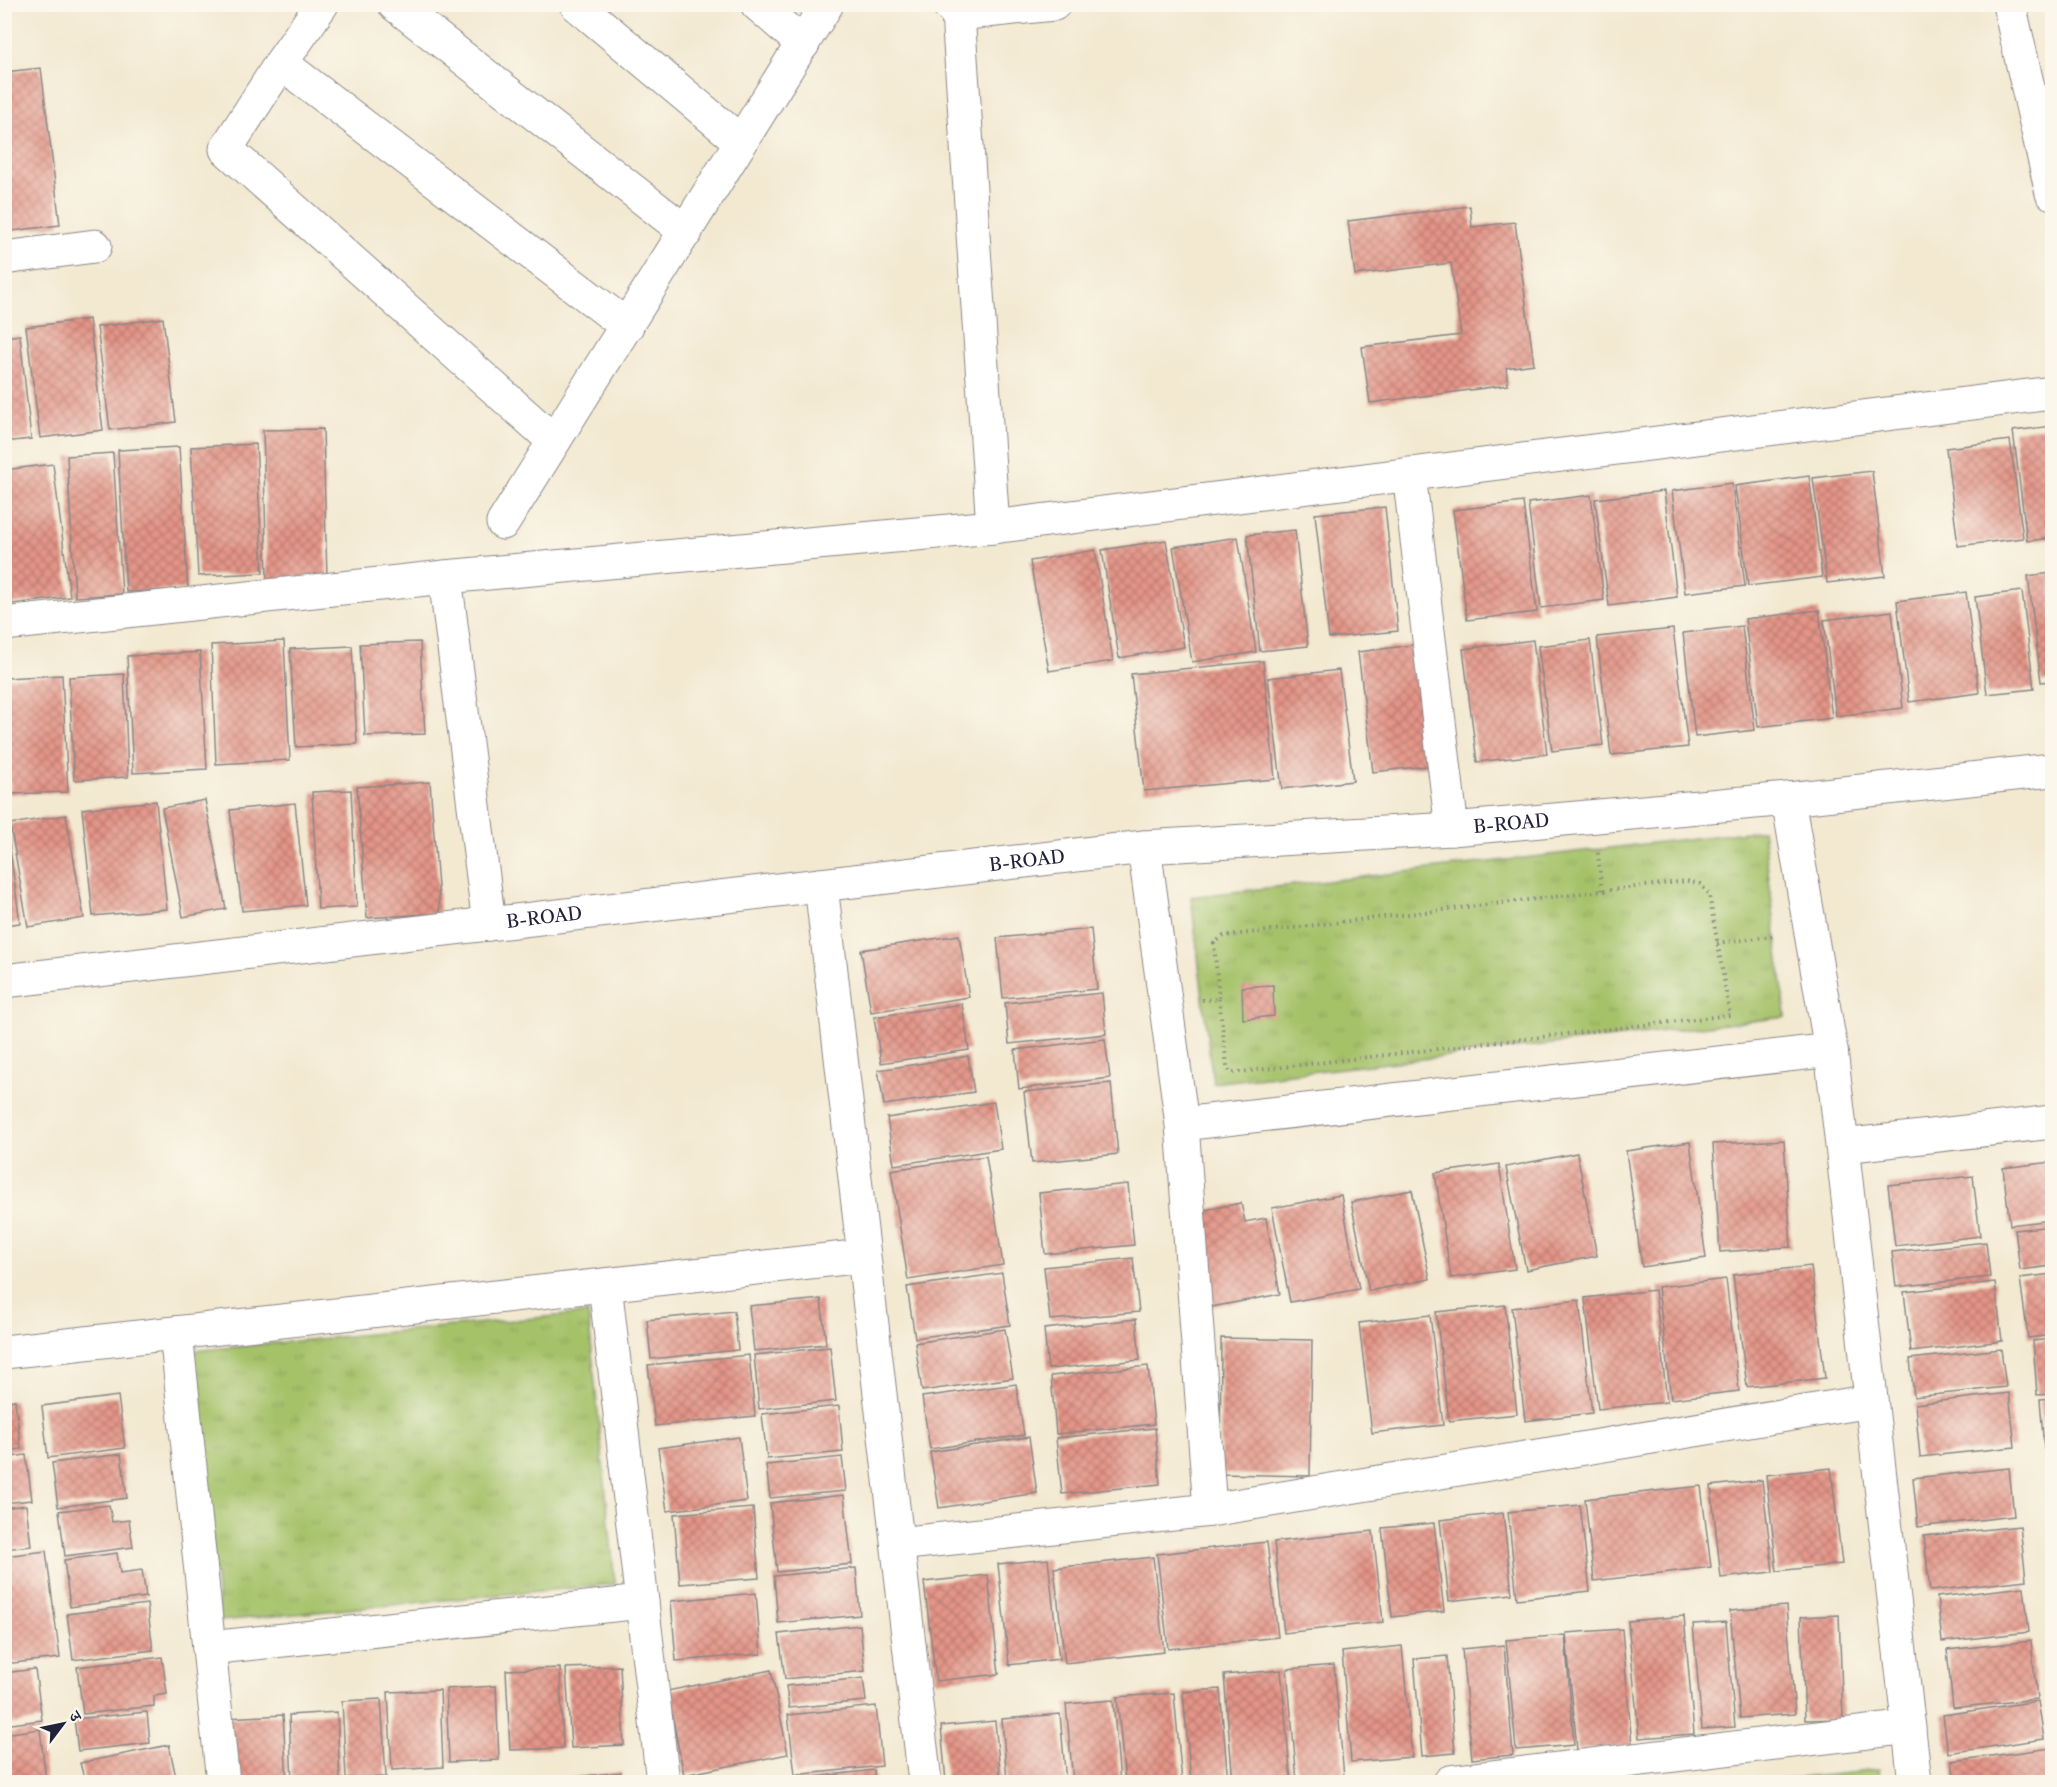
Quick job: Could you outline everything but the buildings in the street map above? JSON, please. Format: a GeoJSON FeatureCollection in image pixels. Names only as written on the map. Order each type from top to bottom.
{"type":"FeatureCollection","features":[{"type":"Feature","properties":{"kind":"street"},"geometry":{"type":"LineString","coordinates":[[322,4],[226,149],[554,441]]}},
{"type":"Feature","properties":{"kind":"street"},"geometry":{"type":"LineString","coordinates":[[394,4],[686,232]]}},
{"type":"Feature","properties":{"kind":"street"},"geometry":{"type":"LineString","coordinates":[[576,4],[741,142]]}},
{"type":"Feature","properties":{"kind":"street"},"geometry":{"type":"LineString","coordinates":[[757,4],[803,44]]}},
{"type":"Feature","properties":{"kind":"street"},"geometry":{"type":"LineString","coordinates":[[503,523],[827,4]]}},
{"type":"Feature","properties":{"kind":"street"},"geometry":{"type":"LineString","coordinates":[[993,527],[953,9],[1054,4]]}},
{"type":"Feature","properties":{"kind":"street"},"geometry":{"type":"LineString","coordinates":[[2010,4],[2052,193]]}},
{"type":"Feature","properties":{"kind":"street"},"geometry":{"type":"LineString","coordinates":[[281,63],[627,326]]}},
{"type":"Feature","properties":{"kind":"street"},"geometry":{"type":"LineString","coordinates":[[4,258],[95,246]]}},
{"type":"Feature","properties":{"kind":"street"},"geometry":{"type":"LineString","coordinates":[[4,624],[445,578],[993,527],[2052,393]]}},
{"type":"Feature","properties":{"kind":"street"},"geometry":{"type":"LineString","coordinates":[[1409,474],[1452,829]]}},
{"type":"Feature","properties":{"kind":"street"},"geometry":{"type":"LineString","coordinates":[[445,578],[489,924]]}},
{"type":"Feature","properties":{"kind":"street","name":"B-ROAD"},"geometry":{"type":"LineString","coordinates":[[4,981],[1144,847],[1452,829],[1788,799],[2052,771]]}},
{"type":"Feature","properties":{"kind":"street"},"geometry":{"type":"LineString","coordinates":[[1788,799],[1831,1050],[1915,1782]]}},
{"type":"Feature","properties":{"kind":"street"},"geometry":{"type":"LineString","coordinates":[[1144,847],[1182,1124],[1210,1510]]}},
{"type":"Feature","properties":{"kind":"street"},"geometry":{"type":"LineString","coordinates":[[821,885],[925,1782]]}},
{"type":"Feature","properties":{"kind":"street"},"geometry":{"type":"LineString","coordinates":[[1182,1124],[1831,1050]]}},
{"type":"Feature","properties":{"kind":"street"},"geometry":{"type":"LineString","coordinates":[[1843,1146],[2052,1122]]}},
{"type":"Feature","properties":{"kind":"street"},"geometry":{"type":"LineString","coordinates":[[4,1352],[863,1256]]}},
{"type":"Feature","properties":{"kind":"street"},"geometry":{"type":"LineString","coordinates":[[605,1285],[663,1782]]}},
{"type":"Feature","properties":{"kind":"street"},"geometry":{"type":"LineString","coordinates":[[176,1333],[223,1782]]}},
{"type":"Feature","properties":{"kind":"street"},"geometry":{"type":"LineString","coordinates":[[898,1544],[1210,1510],[1871,1401]]}},
{"type":"Feature","properties":{"kind":"street"},"geometry":{"type":"LineString","coordinates":[[209,1648],[642,1602]]}},
{"type":"Feature","properties":{"kind":"street"},"geometry":{"type":"LineString","coordinates":[[1450,1782],[1909,1727]]}},
{"type":"Feature","properties":{"kind":"path"},"geometry":{"type":"LineString","coordinates":[[1687,881],[1700,884],[1709,894],[1730,1015],[1231,1073],[1227,1066],[1219,999],[1214,943],[1224,936],[1687,881]]}},
{"type":"Feature","properties":{"kind":"path"},"geometry":{"type":"LineString","coordinates":[[1717,943],[1811,932]]}},
{"type":"Feature","properties":{"kind":"path"},"geometry":{"type":"LineString","coordinates":[[1165,1002],[1219,999]]}},
{"type":"Feature","properties":{"kind":"green space"},"geometry":{"type":"Polygon","coordinates":[[[1763,830],[1786,1017],[1213,1083],[1191,897],[1763,830]]]}},
{"type":"Feature","properties":{"kind":"green space"},"geometry":{"type":"Polygon","coordinates":[[[588,1313],[615,1584],[220,1621],[193,1351],[588,1313]]]}},
{"type":"Feature","properties":{"kind":"green space"},"geometry":{"type":"Polygon","coordinates":[[[1878,1770],[1879,1782],[1763,1782],[1878,1770]]]}}]}
